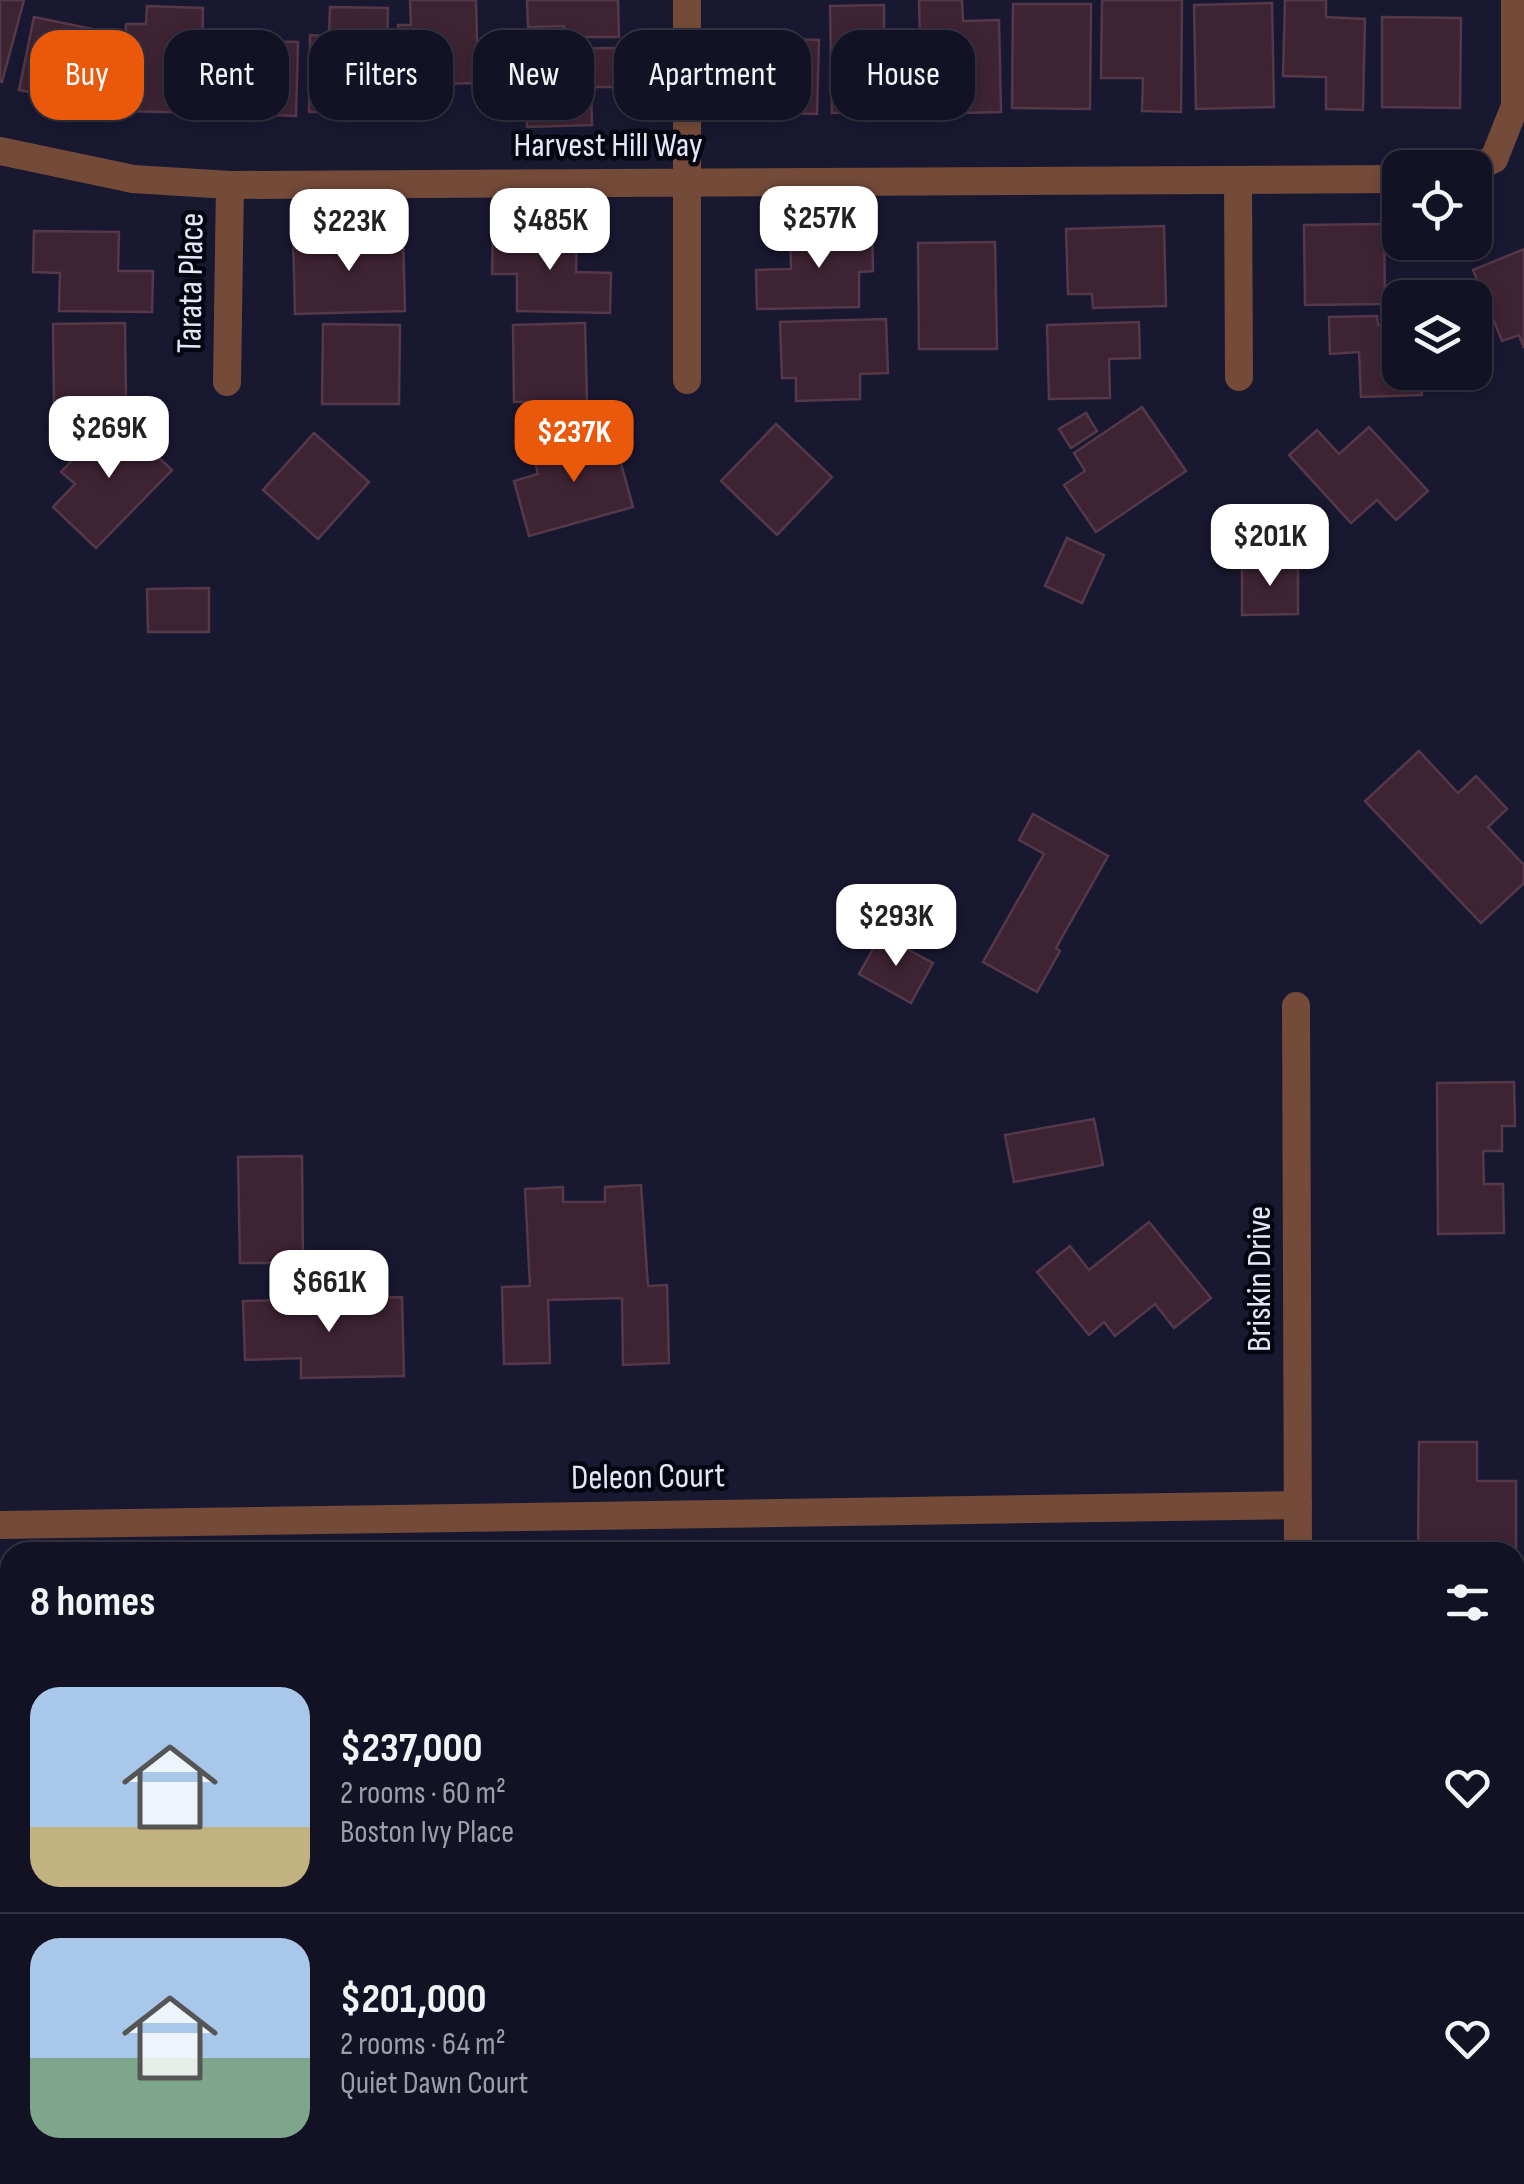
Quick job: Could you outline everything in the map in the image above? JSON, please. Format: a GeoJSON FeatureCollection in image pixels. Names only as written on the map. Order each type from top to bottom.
{"type":"FeatureCollection","features":[{"type":"Feature","properties":{"kind":"street"},"geometry":{"type":"LineString","coordinates":[[687,0],[687,380]]}},
{"type":"Feature","properties":{"kind":"street"},"geometry":{"type":"LineString","coordinates":[[1492,160],[1515,106],[1515,0]]}},
{"type":"Feature","properties":{"kind":"street","name":"Harvest Hill Way"},"geometry":{"type":"LineString","coordinates":[[0,151],[133,178],[230,184],[1382,179]]}},
{"type":"Feature","properties":{"kind":"street"},"geometry":{"type":"LineString","coordinates":[[1238,180],[1239,377]]}},
{"type":"Feature","properties":{"kind":"street","name":"Tarata Place"},"geometry":{"type":"LineString","coordinates":[[226,382],[230,184]]}},
{"type":"Feature","properties":{"kind":"street","name":"Briskin Drive"},"geometry":{"type":"LineString","coordinates":[[1296,1006],[1298,1542]]}},
{"type":"Feature","properties":{"kind":"street","name":"Deleon Court"},"geometry":{"type":"LineString","coordinates":[[0,1525],[1298,1505]]}},
{"type":"Feature","properties":{"kind":"building"},"geometry":{"type":"Polygon","coordinates":[[[0,0],[24,0],[2,82],[0,81],[0,0]]]}},
{"type":"Feature","properties":{"kind":"building"},"geometry":{"type":"Polygon","coordinates":[[[410,0],[476,0],[473,83],[453,84],[453,30],[398,30],[398,25],[411,25],[410,0]]]}},
{"type":"Feature","properties":{"kind":"building"},"geometry":{"type":"Polygon","coordinates":[[[527,0],[618,0],[619,30],[614,30],[614,37],[594,37],[594,30],[564,30],[564,26],[528,27],[527,0]]]}},
{"type":"Feature","properties":{"kind":"building"},"geometry":{"type":"Polygon","coordinates":[[[919,0],[962,0],[963,21],[999,20],[1001,112],[975,113],[975,30],[920,30],[919,0]]]}},
{"type":"Feature","properties":{"kind":"building"},"geometry":{"type":"Polygon","coordinates":[[[1102,0],[1182,0],[1181,112],[1142,111],[1143,78],[1101,78],[1102,0]]]}},
{"type":"Feature","properties":{"kind":"building"},"geometry":{"type":"Polygon","coordinates":[[[1285,0],[1326,0],[1326,17],[1365,19],[1363,110],[1326,109],[1326,77],[1283,76],[1285,0]]]}},
{"type":"Feature","properties":{"kind":"building"},"geometry":{"type":"Polygon","coordinates":[[[1272,3],[1274,107],[1196,109],[1194,5],[1272,3]]]}},
{"type":"Feature","properties":{"kind":"building"},"geometry":{"type":"Polygon","coordinates":[[[1013,4],[1091,4],[1090,109],[1012,108],[1013,4]]]}},
{"type":"Feature","properties":{"kind":"building"},"geometry":{"type":"Polygon","coordinates":[[[884,5],[884,30],[831,30],[831,60],[830,6],[884,5]]]}},
{"type":"Feature","properties":{"kind":"building"},"geometry":{"type":"Polygon","coordinates":[[[147,6],[203,8],[203,30],[164,30],[164,112],[144,112],[144,30],[126,30],[126,24],[146,24],[147,6]]]}},
{"type":"Feature","properties":{"kind":"building"},"geometry":{"type":"Polygon","coordinates":[[[330,7],[388,8],[388,30],[329,30],[330,7]]]}},
{"type":"Feature","properties":{"kind":"building"},"geometry":{"type":"Polygon","coordinates":[[[34,17],[97,30],[31,30],[34,17]]]}},
{"type":"Feature","properties":{"kind":"building"},"geometry":{"type":"Polygon","coordinates":[[[1382,17],[1461,18],[1460,108],[1382,107],[1382,17]]]}},
{"type":"Feature","properties":{"kind":"building"},"geometry":{"type":"Polygon","coordinates":[[[30,36],[30,92],[19,90],[30,36]]]}},
{"type":"Feature","properties":{"kind":"building"},"geometry":{"type":"Polygon","coordinates":[[[811,40],[819,40],[817,114],[811,114],[811,40]]]}},
{"type":"Feature","properties":{"kind":"building"},"geometry":{"type":"Polygon","coordinates":[[[289,42],[298,42],[296,116],[289,116],[289,42]]]}},
{"type":"Feature","properties":{"kind":"building"},"geometry":{"type":"Polygon","coordinates":[[[594,48],[614,48],[614,87],[594,87],[594,48]]]}},
{"type":"Feature","properties":{"kind":"building"},"geometry":{"type":"Polygon","coordinates":[[[527,120],[592,120],[592,125],[527,127],[527,120]]]}},
{"type":"Feature","properties":{"kind":"building"},"geometry":{"type":"Polygon","coordinates":[[[1382,224],[1382,304],[1305,305],[1304,225],[1382,224]]]}},
{"type":"Feature","properties":{"kind":"building"},"geometry":{"type":"Polygon","coordinates":[[[1164,226],[1166,306],[1093,308],[1092,294],[1068,294],[1066,229],[1164,226]]]}},
{"type":"Feature","properties":{"kind":"building"},"geometry":{"type":"Polygon","coordinates":[[[872,229],[873,271],[859,272],[859,307],[757,309],[756,270],[791,269],[790,230],[872,229]]]}},
{"type":"Feature","properties":{"kind":"building"},"geometry":{"type":"Polygon","coordinates":[[[34,231],[119,232],[118,271],[153,271],[152,312],[59,311],[60,273],[33,272],[34,231]]]}},
{"type":"Feature","properties":{"kind":"building"},"geometry":{"type":"Polygon","coordinates":[[[493,231],[577,233],[576,272],[611,273],[610,313],[517,311],[517,274],[492,274],[493,231]]]}},
{"type":"Feature","properties":{"kind":"building"},"geometry":{"type":"Polygon","coordinates":[[[403,234],[405,311],[295,314],[293,237],[403,234]]]}},
{"type":"Feature","properties":{"kind":"building"},"geometry":{"type":"Polygon","coordinates":[[[995,242],[997,349],[919,349],[918,243],[995,242]]]}},
{"type":"Feature","properties":{"kind":"building"},"geometry":{"type":"Polygon","coordinates":[[[1524,249],[1524,348],[1519,335],[1502,341],[1492,317],[1492,280],[1477,280],[1473,270],[1524,249]]]}},
{"type":"Feature","properties":{"kind":"building"},"geometry":{"type":"Polygon","coordinates":[[[1377,316],[1378,325],[1382,325],[1382,390],[1422,390],[1422,395],[1361,397],[1359,352],[1330,354],[1329,317],[1377,316]]]}},
{"type":"Feature","properties":{"kind":"building"},"geometry":{"type":"Polygon","coordinates":[[[886,319],[888,373],[860,374],[860,399],[796,401],[796,378],[782,378],[780,322],[886,319]]]}},
{"type":"Feature","properties":{"kind":"building"},"geometry":{"type":"Polygon","coordinates":[[[1139,322],[1140,358],[1109,359],[1110,398],[1049,399],[1047,325],[1139,322]]]}},
{"type":"Feature","properties":{"kind":"building"},"geometry":{"type":"Polygon","coordinates":[[[125,323],[126,402],[54,404],[53,324],[125,323]]]}},
{"type":"Feature","properties":{"kind":"building"},"geometry":{"type":"Polygon","coordinates":[[[585,323],[587,401],[514,402],[513,325],[585,323]]]}},
{"type":"Feature","properties":{"kind":"building"},"geometry":{"type":"Polygon","coordinates":[[[323,324],[400,325],[399,404],[322,404],[323,324]]]}},
{"type":"Feature","properties":{"kind":"building"},"geometry":{"type":"Polygon","coordinates":[[[1142,407],[1186,471],[1096,532],[1064,485],[1085,471],[1074,453],[1142,407]]]}},
{"type":"Feature","properties":{"kind":"building"},"geometry":{"type":"Polygon","coordinates":[[[1086,413],[1097,431],[1071,448],[1059,429],[1086,413]]]}},
{"type":"Feature","properties":{"kind":"building"},"geometry":{"type":"Polygon","coordinates":[[[115,416],[172,470],[96,548],[53,507],[75,484],[61,472],[115,416]]]}},
{"type":"Feature","properties":{"kind":"building"},"geometry":{"type":"Polygon","coordinates":[[[776,424],[832,477],[777,535],[721,481],[776,424]]]}},
{"type":"Feature","properties":{"kind":"building"},"geometry":{"type":"Polygon","coordinates":[[[1369,427],[1428,491],[1396,520],[1377,500],[1351,523],[1289,455],[1317,430],[1339,454],[1369,427]]]}},
{"type":"Feature","properties":{"kind":"building"},"geometry":{"type":"Polygon","coordinates":[[[612,431],[633,507],[529,536],[514,481],[538,474],[533,453],[612,431]]]}},
{"type":"Feature","properties":{"kind":"building"},"geometry":{"type":"Polygon","coordinates":[[[314,433],[369,482],[318,539],[263,490],[314,433]]]}},
{"type":"Feature","properties":{"kind":"building"},"geometry":{"type":"Polygon","coordinates":[[[1067,538],[1104,555],[1082,603],[1045,586],[1067,538]]]}},
{"type":"Feature","properties":{"kind":"building"},"geometry":{"type":"Polygon","coordinates":[[[1242,563],[1298,563],[1298,614],[1242,615],[1242,563]]]}},
{"type":"Feature","properties":{"kind":"building"},"geometry":{"type":"Polygon","coordinates":[[[209,588],[209,632],[148,632],[147,589],[209,588]]]}},
{"type":"Feature","properties":{"kind":"building"},"geometry":{"type":"Polygon","coordinates":[[[1419,751],[1458,793],[1476,776],[1507,809],[1488,827],[1524,865],[1524,883],[1481,923],[1365,801],[1419,751]]]}},
{"type":"Feature","properties":{"kind":"building"},"geometry":{"type":"Polygon","coordinates":[[[1033,814],[1108,856],[1056,948],[1060,951],[1037,992],[983,962],[1044,854],[1019,840],[1033,814]]]}},
{"type":"Feature","properties":{"kind":"building"},"geometry":{"type":"Polygon","coordinates":[[[881,935],[933,963],[911,1003],[859,974],[881,935]]]}},
{"type":"Feature","properties":{"kind":"building"},"geometry":{"type":"Polygon","coordinates":[[[1514,1082],[1515,1126],[1502,1126],[1502,1151],[1483,1151],[1484,1184],[1503,1184],[1504,1233],[1438,1234],[1437,1083],[1514,1082]]]}},
{"type":"Feature","properties":{"kind":"building"},"geometry":{"type":"Polygon","coordinates":[[[1094,1119],[1103,1165],[1014,1182],[1005,1135],[1094,1119]]]}},
{"type":"Feature","properties":{"kind":"building"},"geometry":{"type":"Polygon","coordinates":[[[302,1156],[303,1263],[240,1263],[238,1157],[302,1156]]]}},
{"type":"Feature","properties":{"kind":"building"},"geometry":{"type":"Polygon","coordinates":[[[641,1185],[648,1286],[667,1285],[669,1363],[623,1365],[622,1298],[548,1300],[550,1363],[504,1364],[502,1287],[530,1286],[525,1189],[563,1187],[563,1202],[605,1202],[605,1187],[641,1185]]]}},
{"type":"Feature","properties":{"kind":"building"},"geometry":{"type":"Polygon","coordinates":[[[1149,1222],[1211,1298],[1174,1328],[1155,1304],[1115,1336],[1104,1322],[1089,1335],[1037,1272],[1070,1246],[1089,1270],[1149,1222]]]}},
{"type":"Feature","properties":{"kind":"building"},"geometry":{"type":"Polygon","coordinates":[[[402,1297],[404,1376],[301,1378],[301,1358],[245,1360],[243,1301],[402,1297]]]}},
{"type":"Feature","properties":{"kind":"building"},"geometry":{"type":"Polygon","coordinates":[[[1419,1442],[1477,1442],[1477,1481],[1516,1481],[1516,1542],[1418,1542],[1419,1442]]]}}]}
